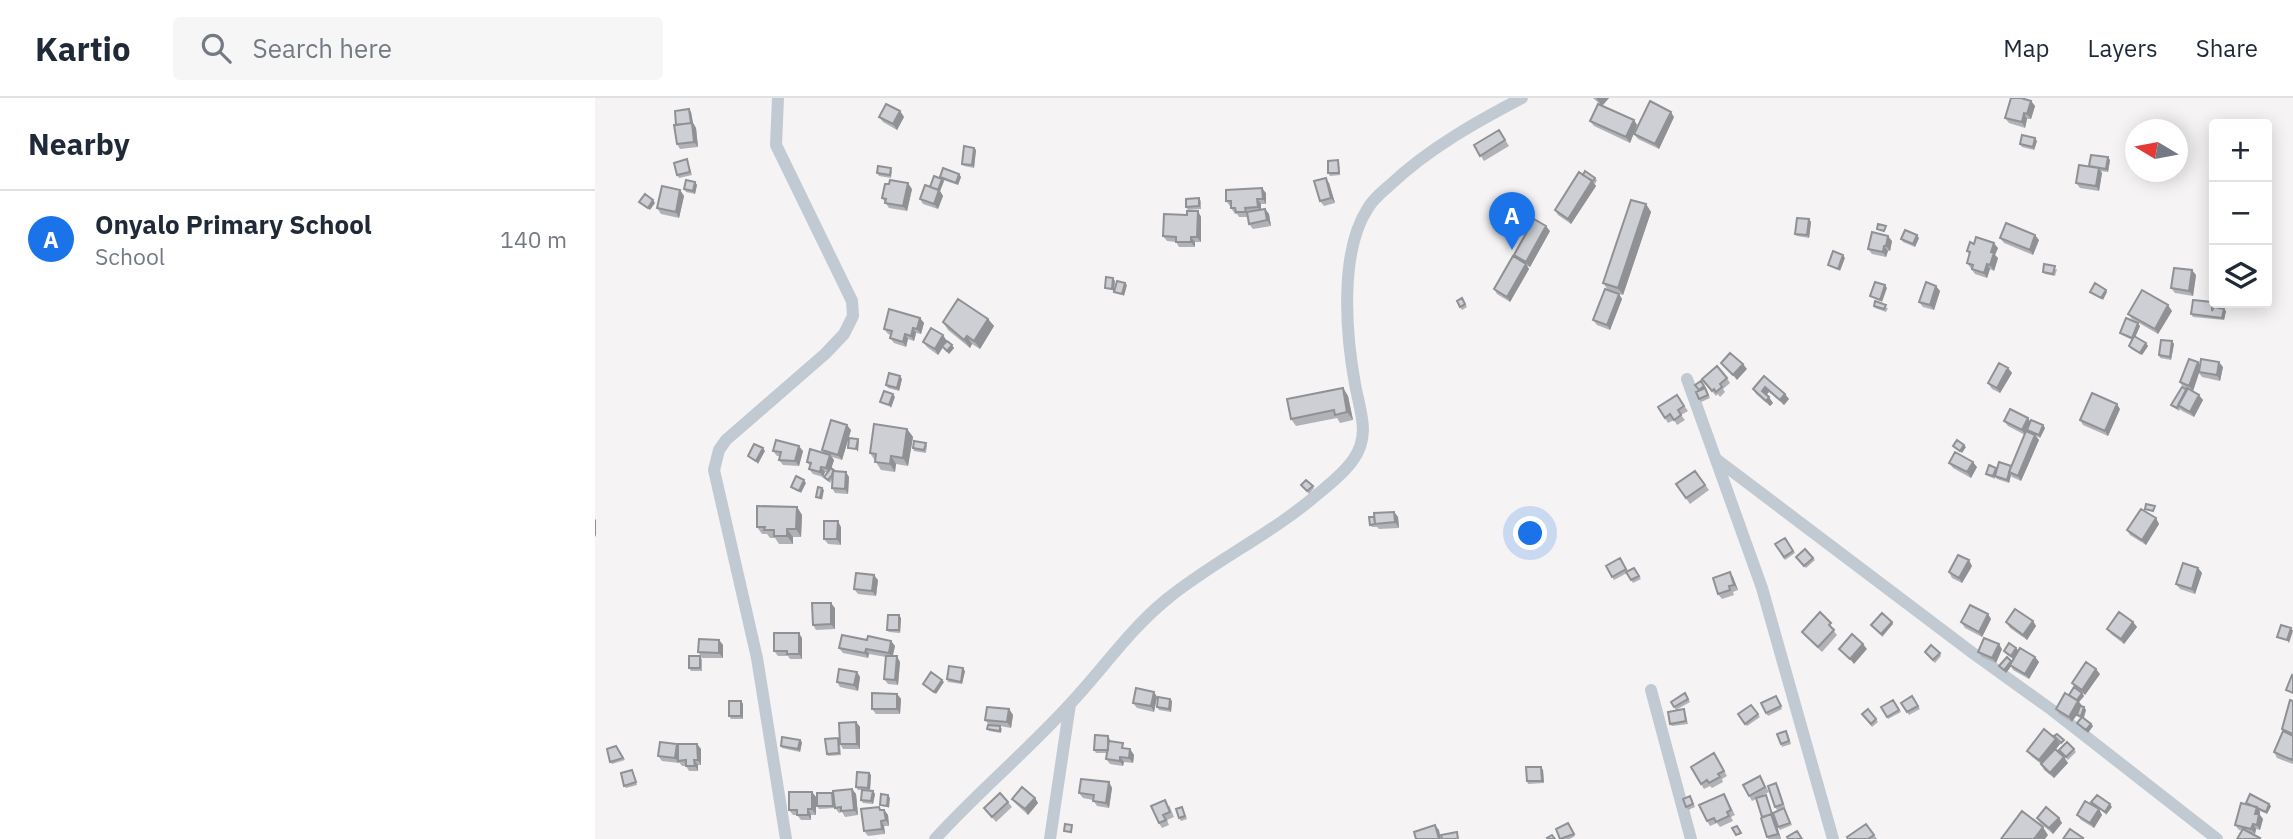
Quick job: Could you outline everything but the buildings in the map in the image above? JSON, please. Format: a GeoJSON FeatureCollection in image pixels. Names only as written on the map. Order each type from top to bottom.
{"type":"FeatureCollection","features":[{"type":"Feature","properties":{"kind":"street"},"geometry":{"type":"LineString","coordinates":[[778,98],[776,145],[854,309],[851,323],[825,354],[726,440],[719,450],[714,470],[757,658],[786,839]]}},
{"type":"Feature","properties":{"kind":"street"},"geometry":{"type":"LineString","coordinates":[[935,839],[976,795],[1070,704],[1121,643],[1160,606],[1196,578],[1283,521],[1321,492],[1352,462],[1364,440],[1365,426],[1351,359],[1347,323],[1348,280],[1360,222],[1368,207],[1406,170],[1458,134],[1522,98]]}},
{"type":"Feature","properties":{"kind":"street"},"geometry":{"type":"LineString","coordinates":[[1687,379],[1762,587],[1833,839]]}},
{"type":"Feature","properties":{"kind":"street"},"geometry":{"type":"LineString","coordinates":[[1716,459],[1973,654],[2052,710],[2217,839]]}},
{"type":"Feature","properties":{"kind":"street"},"geometry":{"type":"LineString","coordinates":[[1651,690],[1691,839]]}},
{"type":"Feature","properties":{"kind":"street"},"geometry":{"type":"LineString","coordinates":[[1050,839],[1070,704]]}},
{"type":"Feature","properties":{"kind":"place","name":"Onyalo Primary School"},"geometry":{"type":"Point","coordinates":[1512,250]}}]}
